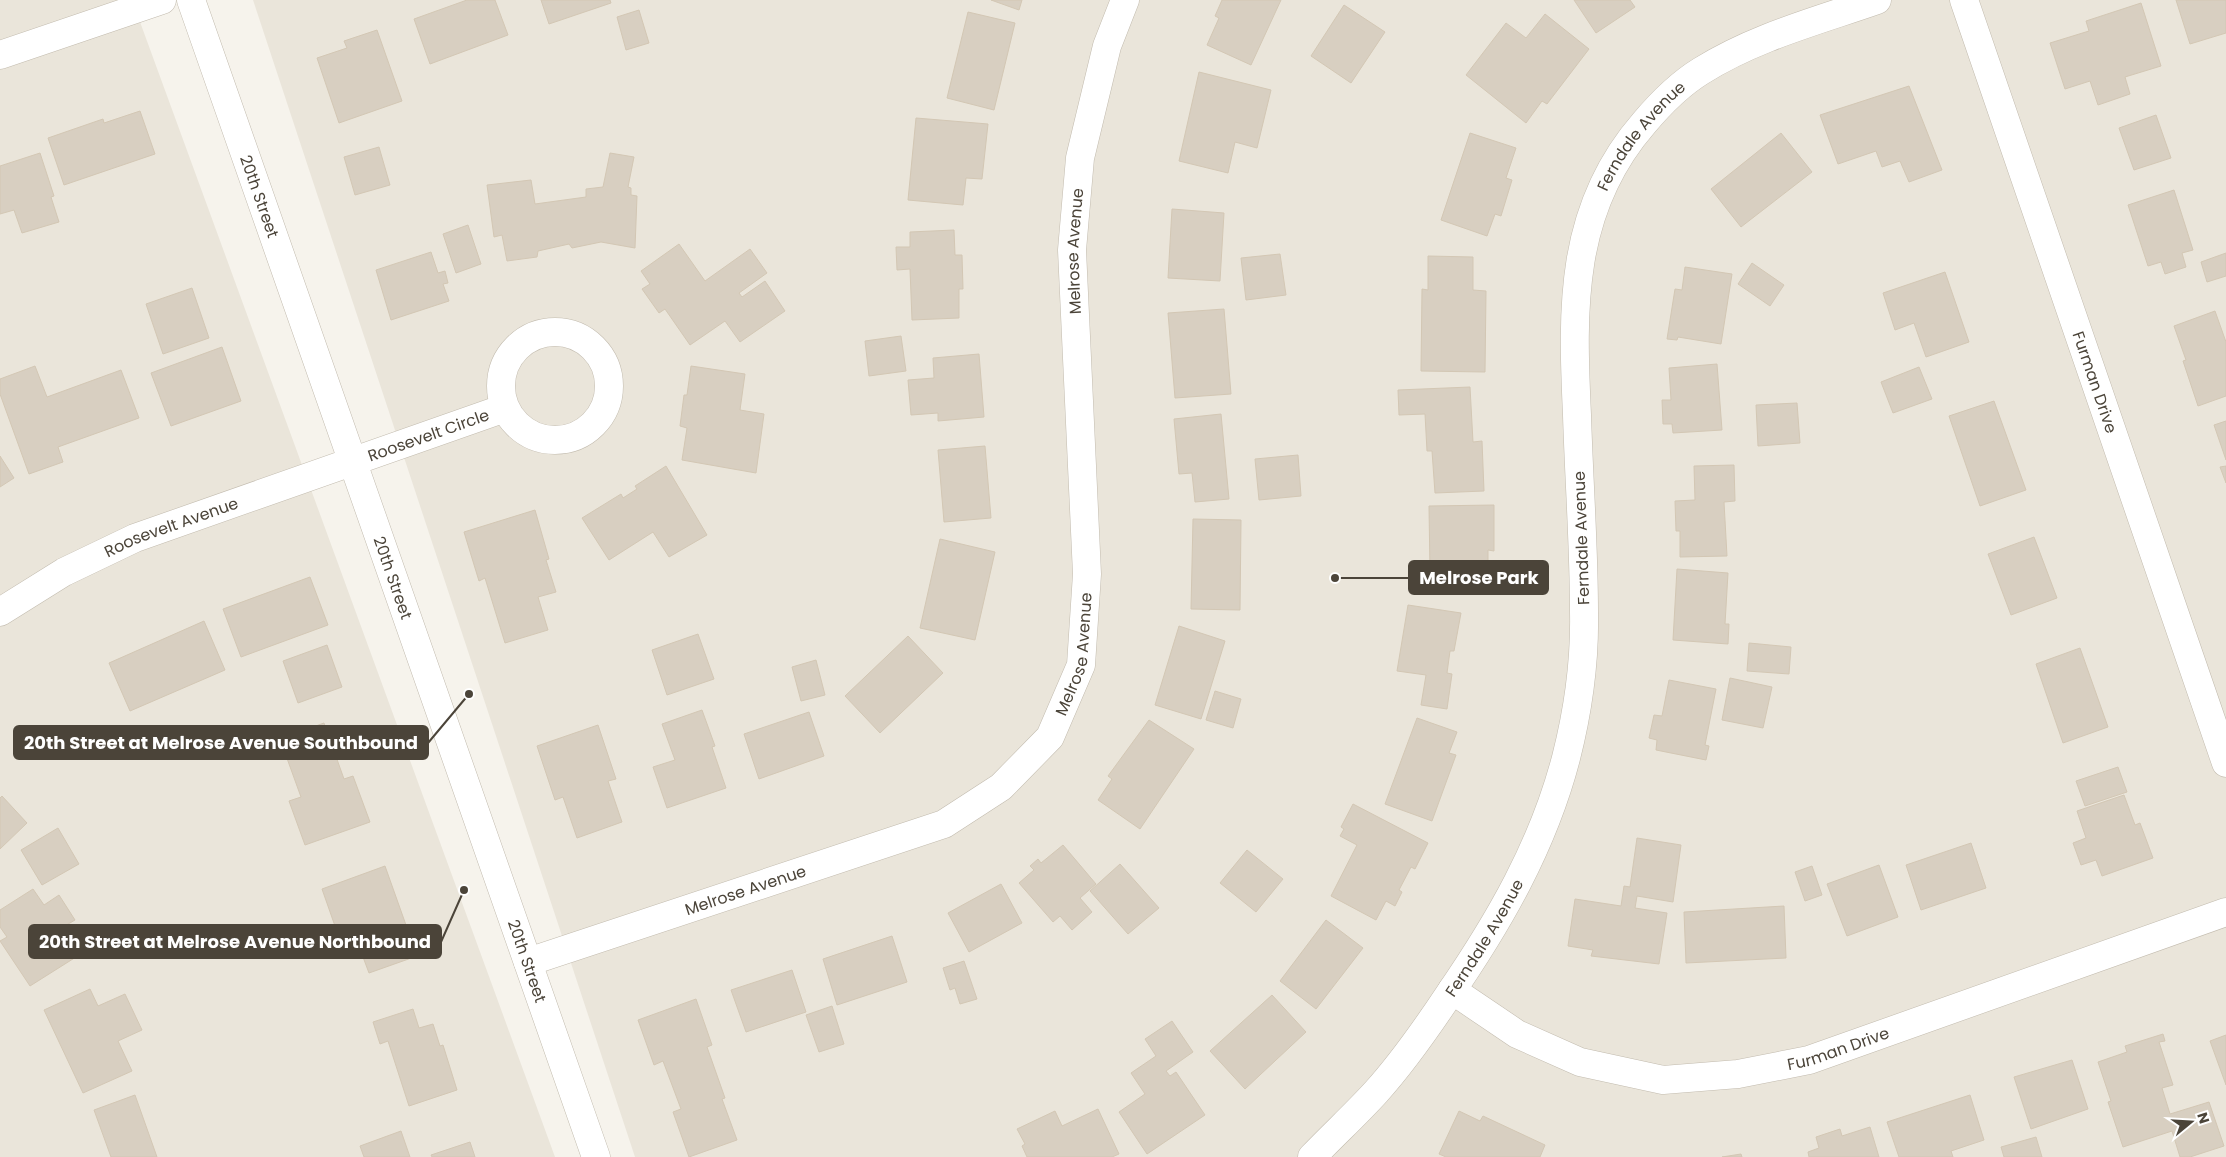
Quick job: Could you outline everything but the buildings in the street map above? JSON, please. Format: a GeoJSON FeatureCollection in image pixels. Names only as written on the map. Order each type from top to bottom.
{"type":"FeatureCollection","features":[{"type":"Feature","properties":{"kind":"street"},"geometry":{"type":"LineString","coordinates":[[0,55],[162,0]]}},
{"type":"Feature","properties":{"kind":"street","name":"20th Street"},"geometry":{"type":"LineString","coordinates":[[191,0],[596,1157]]}},
{"type":"Feature","properties":{"kind":"street","name":"Melrose Avenue"},"geometry":{"type":"LineString","coordinates":[[528,962],[944,824],[1001,787],[1050,737],[1081,665],[1087,574],[1072,250],[1080,158],[1107,46],[1124,0]]}},
{"type":"Feature","properties":{"kind":"street","name":"Ferndale Avenue"},"geometry":{"type":"LineString","coordinates":[[1312,1157],[1376,1092],[1415,1043],[1486,940],[1510,898],[1544,827],[1566,758],[1578,696],[1584,615],[1573,328],[1581,253],[1594,204],[1623,148],[1658,107],[1699,72],[1755,42],[1877,0]]}},
{"type":"Feature","properties":{"kind":"street","name":"Furman Drive"},"geometry":{"type":"LineString","coordinates":[[1964,0],[2226,764]]}},
{"type":"Feature","properties":{"kind":"street","name":"Roosevelt Circle"},"geometry":{"type":"LineString","coordinates":[[353,463],[505,408]]}},
{"type":"Feature","properties":{"kind":"street","name":"Roosevelt Avenue"},"geometry":{"type":"LineString","coordinates":[[0,612],[64,572],[135,538],[353,463]]}},
{"type":"Feature","properties":{"kind":"street","name":"Furman Drive"},"geometry":{"type":"LineString","coordinates":[[1452,990],[1517,1034],[1580,1062],[1663,1080],[1738,1074],[1809,1060],[2226,912]]}},
{"type":"Feature","properties":{"kind":"shaded area"},"geometry":{"type":"Polygon","coordinates":[[[0,0],[132,0],[555,1157],[0,1157],[0,0]]]}},
{"type":"Feature","properties":{"kind":"shaded area"},"geometry":{"type":"Polygon","coordinates":[[[253,0],[2226,0],[2226,1157],[635,1157],[253,0]]]}},
{"type":"Feature","properties":{"kind":"place","name":"Melrose Park"},"geometry":{"type":"Point","coordinates":[1335,578]}},
{"type":"Feature","properties":{"kind":"place","name":"20th Street at Melrose Avenue Southbound"},"geometry":{"type":"Point","coordinates":[469,694]}},
{"type":"Feature","properties":{"kind":"place","name":"20th Street at Melrose Avenue Northbound"},"geometry":{"type":"Point","coordinates":[464,890]}}]}
